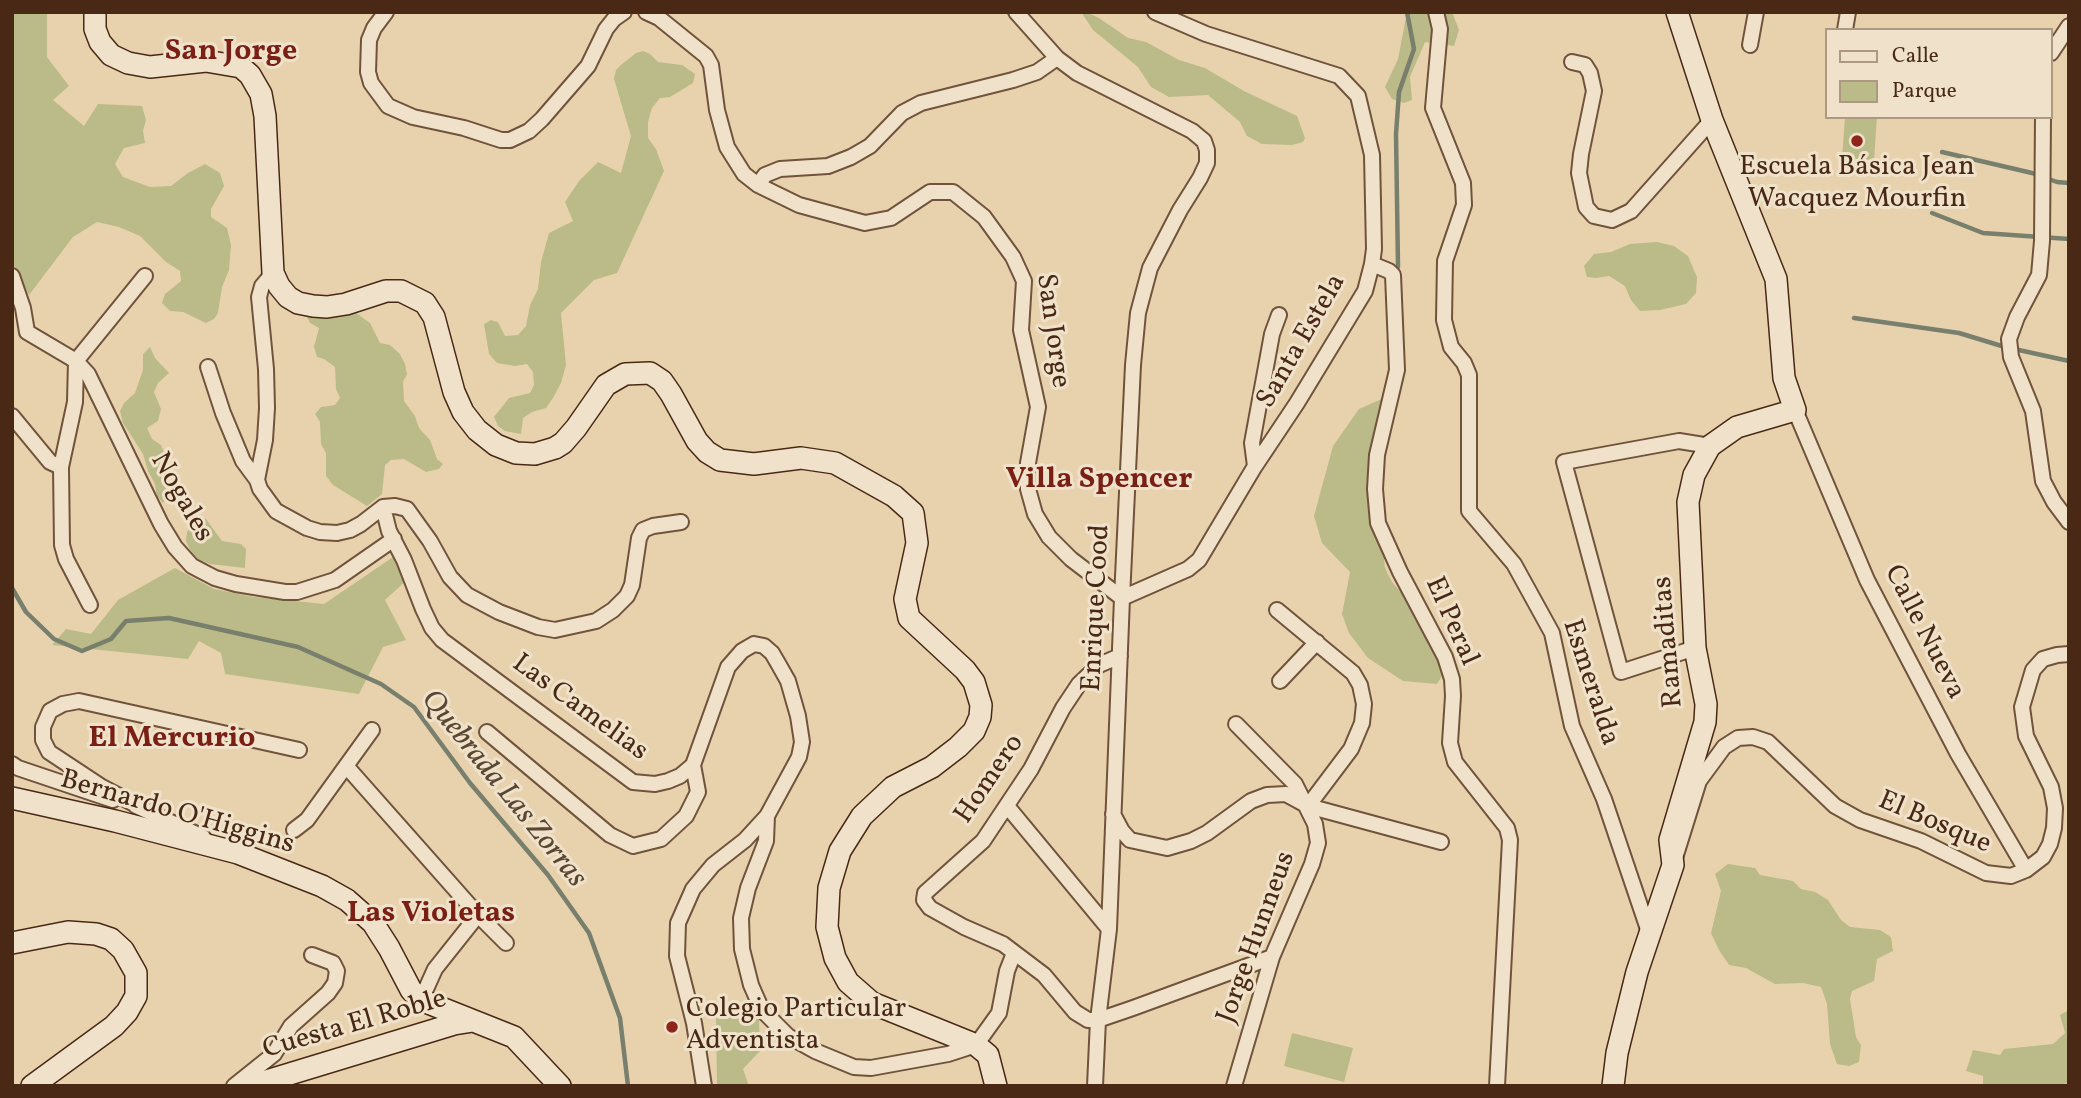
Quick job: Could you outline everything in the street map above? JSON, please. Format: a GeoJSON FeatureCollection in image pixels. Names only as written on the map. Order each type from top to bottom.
{"type":"FeatureCollection","features":[{"type":"Feature","properties":{"kind":"street"},"geometry":{"type":"LineString","coordinates":[[94,12],[95,29],[100,43],[111,55],[128,63],[150,67],[206,61],[222,63],[241,67],[257,83],[265,116],[273,273],[279,286],[299,303],[313,306],[346,304],[386,291],[401,291],[425,303],[434,317],[454,392],[463,412],[477,430],[496,445],[516,453],[535,454],[555,448],[576,428],[606,384],[625,374],[650,373],[662,381],[671,394],[697,441],[707,452],[720,460],[754,464],[801,458],[835,463],[894,496],[913,513],[917,543],[905,599],[909,618],[965,670],[974,682],[981,705],[980,717],[974,732],[958,747],[932,767],[893,787],[862,816],[840,851],[829,888],[827,927],[835,958],[848,982],[872,1003],[976,1045],[988,1055],[996,1086]]}},
{"type":"Feature","properties":{"kind":"street"},"geometry":{"type":"LineString","coordinates":[[386,12],[374,27],[369,40],[368,72],[371,83],[388,106],[412,117],[510,140],[529,131],[542,119],[588,66],[606,29],[624,12]]}},
{"type":"Feature","properties":{"kind":"street","name":"San Jorge"},"geometry":{"type":"LineString","coordinates":[[646,12],[659,18],[706,56],[711,65],[717,110],[727,147],[744,174],[758,185],[799,205],[865,223],[891,218],[930,192],[953,192],[984,217],[1013,257],[1024,281],[1021,330],[1038,407],[1028,463],[1028,489],[1035,514],[1049,537],[1071,559],[1122,598]]}},
{"type":"Feature","properties":{"kind":"street","name":"Santa Estela"},"geometry":{"type":"LineString","coordinates":[[1122,598],[1188,569],[1199,560],[1365,291],[1373,264],[1372,155],[1358,96],[1339,76],[1206,34],[1155,12]]}},
{"type":"Feature","properties":{"kind":"street","name":"Esmeralda"},"geometry":{"type":"LineString","coordinates":[[1436,12],[1440,29],[1433,108],[1462,183],[1464,205],[1445,261],[1444,320],[1451,348],[1464,363],[1469,375],[1469,511],[1514,564],[1552,633],[1572,726],[1604,799],[1650,937]]}},
{"type":"Feature","properties":{"kind":"street"},"geometry":{"type":"LineString","coordinates":[[1677,12],[1712,120],[1776,279],[1784,378],[1795,410]]}},
{"type":"Feature","properties":{"kind":"street"},"geometry":{"type":"LineString","coordinates":[[1750,45],[1756,12]]}},
{"type":"Feature","properties":{"kind":"street"},"geometry":{"type":"LineString","coordinates":[[758,185],[765,175],[780,169],[828,166],[851,157],[870,146],[902,113],[921,103],[1037,72],[1057,58],[1020,15]]}},
{"type":"Feature","properties":{"kind":"street"},"geometry":{"type":"LineString","coordinates":[[2053,50],[2069,26]]}},
{"type":"Feature","properties":{"kind":"street","name":"Enrique Cood"},"geometry":{"type":"LineString","coordinates":[[1057,58],[1077,73],[1192,131],[1204,141],[1208,150],[1204,171],[1150,268],[1138,313],[1122,598],[1109,929],[1098,1020],[1095,1086]]}},
{"type":"Feature","properties":{"kind":"street"},"geometry":{"type":"LineString","coordinates":[[1572,62],[1585,65],[1590,73],[1594,91],[1579,173],[1586,207],[1594,216],[1612,220],[1631,211],[1712,120]]}},
{"type":"Feature","properties":{"kind":"street"},"geometry":{"type":"LineString","coordinates":[[2042,119],[2042,242],[2039,275],[2009,339],[2011,357],[2033,411],[2043,481],[2069,522]]}},
{"type":"Feature","properties":{"kind":"street","name":"El Peral"},"geometry":{"type":"LineString","coordinates":[[1373,264],[1392,275],[1396,370],[1377,455],[1375,489],[1378,523],[1400,572],[1445,657],[1452,680],[1450,743],[1455,762],[1507,828],[1510,840],[1497,1086]]}},
{"type":"Feature","properties":{"kind":"street"},"geometry":{"type":"LineString","coordinates":[[257,480],[265,440],[267,408],[259,297],[262,286],[273,273]]}},
{"type":"Feature","properties":{"kind":"street","name":"Nogales"},"geometry":{"type":"LineString","coordinates":[[12,276],[23,308],[27,332],[76,361],[88,374],[161,524],[175,547],[192,566],[215,578],[236,584],[297,592],[335,580],[394,540]]}},
{"type":"Feature","properties":{"kind":"street"},"geometry":{"type":"LineString","coordinates":[[90,605],[65,559],[62,545],[61,467],[75,402],[76,361],[145,276]]}},
{"type":"Feature","properties":{"kind":"street"},"geometry":{"type":"LineString","coordinates":[[1255,466],[1252,443],[1272,334],[1279,315]]}},
{"type":"Feature","properties":{"kind":"street"},"geometry":{"type":"LineString","coordinates":[[208,367],[243,461],[276,510],[307,528],[337,533],[361,524],[383,507]]}},
{"type":"Feature","properties":{"kind":"street","name":"Ramaditas"},"geometry":{"type":"LineString","coordinates":[[1613,1086],[1616,1053],[1637,972],[1672,865],[1670,840],[1705,722],[1706,704],[1695,648],[1688,502],[1694,475],[1710,446],[1737,427],[1795,410]]}},
{"type":"Feature","properties":{"kind":"street","name":"Calle Nueva"},"geometry":{"type":"LineString","coordinates":[[1795,410],[1867,580],[1958,754],[2026,870]]}},
{"type":"Feature","properties":{"kind":"street"},"geometry":{"type":"LineString","coordinates":[[12,416],[50,462],[61,467]]}},
{"type":"Feature","properties":{"kind":"street"},"geometry":{"type":"LineString","coordinates":[[1695,648],[1621,672],[1564,462],[1679,442],[1710,446]]}},
{"type":"Feature","properties":{"kind":"street","name":"Las Camelias"},"geometry":{"type":"LineString","coordinates":[[681,522],[643,530],[639,538],[632,585],[627,596],[613,610],[596,621],[555,630],[538,628],[467,595],[450,577],[430,541],[407,509],[383,507],[389,531],[422,609],[442,640],[633,782],[655,784],[668,781],[680,776],[693,765]]}},
{"type":"Feature","properties":{"kind":"street"},"geometry":{"type":"LineString","coordinates":[[1277,610],[1353,673],[1360,685],[1364,704],[1362,723],[1351,749],[1308,806]]}},
{"type":"Feature","properties":{"kind":"street"},"geometry":{"type":"LineString","coordinates":[[1280,681],[1317,642]]}},
{"type":"Feature","properties":{"kind":"street"},"geometry":{"type":"LineString","coordinates":[[487,732],[610,835],[634,846],[661,839],[686,816],[698,792],[693,765],[728,667],[742,651],[754,644],[764,646],[772,653],[788,681],[802,742],[799,757],[768,816],[745,840],[713,865],[693,889],[678,923],[677,956],[694,1023],[704,1086]]}},
{"type":"Feature","properties":{"kind":"street"},"geometry":{"type":"LineString","coordinates":[[2026,870],[2043,857],[2050,844],[2055,808],[2051,787],[2026,736],[2022,707],[2033,670],[2043,659],[2069,654]]}},
{"type":"Feature","properties":{"kind":"street","name":"Homero"},"geometry":{"type":"LineString","coordinates":[[1014,953],[1003,944],[930,908],[924,900],[925,893],[983,841],[1031,769],[1063,708],[1079,684],[1099,665],[1120,656]]}},
{"type":"Feature","properties":{"kind":"street"},"geometry":{"type":"LineString","coordinates":[[238,853],[102,787],[49,752],[43,740],[43,727],[50,711],[63,704],[79,701],[299,750]]}},
{"type":"Feature","properties":{"kind":"street","name":"Jorge Hunneus"},"geometry":{"type":"LineString","coordinates":[[1234,1086],[1272,957],[1312,864],[1318,843],[1308,806],[1295,784],[1236,724]]}},
{"type":"Feature","properties":{"kind":"street"},"geometry":{"type":"LineString","coordinates":[[294,830],[307,820],[372,730]]}},
{"type":"Feature","properties":{"kind":"street","name":"El Bosque"},"geometry":{"type":"LineString","coordinates":[[1672,865],[1699,781],[1724,747],[1738,738],[1753,737],[1768,742],[1835,806],[1860,820],[1921,841],[1986,873],[2011,876],[2026,870]]}},
{"type":"Feature","properties":{"kind":"street"},"geometry":{"type":"LineString","coordinates":[[14,766],[142,808]]}},
{"type":"Feature","properties":{"kind":"street"},"geometry":{"type":"LineString","coordinates":[[346,767],[506,943]]}},
{"type":"Feature","properties":{"kind":"street"},"geometry":{"type":"LineString","coordinates":[[1112,813],[1130,840],[1167,848],[1207,833],[1251,801],[1267,795],[1286,794],[1308,806],[1441,842]]}},
{"type":"Feature","properties":{"kind":"street","name":"Bernardo O'Higgins"},"geometry":{"type":"LineString","coordinates":[[12,798],[238,853],[323,886],[347,900],[373,923],[411,990],[421,1000]]}},
{"type":"Feature","properties":{"kind":"street"},"geometry":{"type":"LineString","coordinates":[[1007,806],[1109,929]]}},
{"type":"Feature","properties":{"kind":"street"},"geometry":{"type":"LineString","coordinates":[[768,816],[766,841],[748,888],[741,918],[742,949],[751,985],[762,1010],[788,1036],[854,1067],[891,1066],[976,1045],[999,1013],[1007,971],[1014,953],[1044,975],[1075,1012],[1088,1020],[1098,1020],[1272,957]]}},
{"type":"Feature","properties":{"kind":"street"},"geometry":{"type":"LineString","coordinates":[[478,915],[435,969],[421,1000],[514,1037],[557,1082]]}},
{"type":"Feature","properties":{"kind":"street"},"geometry":{"type":"LineString","coordinates":[[12,943],[68,932],[96,934],[111,939],[123,950],[136,973],[136,996],[114,1027],[32,1086]]}},
{"type":"Feature","properties":{"kind":"street"},"geometry":{"type":"LineString","coordinates":[[234,1086],[274,1054],[291,1026],[328,993],[335,983],[337,971],[333,963],[312,956]]}},
{"type":"Feature","properties":{"kind":"street","name":"Cuesta El Roble"},"geometry":{"type":"LineString","coordinates":[[250,1086],[454,1024],[477,1021]]}},
{"type":"Feature","properties":{"kind":"green space"},"geometry":{"type":"Polygon","coordinates":[[[12,12],[47,12],[47,57],[69,86],[53,100],[84,126],[98,104],[142,106],[146,120],[143,131],[145,143],[124,148],[115,164],[123,177],[150,187],[171,186],[205,164],[220,173],[224,186],[211,209],[211,217],[227,228],[231,245],[229,270],[214,319],[206,323],[183,312],[170,311],[162,303],[165,294],[181,281],[180,271],[166,262],[140,236],[97,222],[73,237],[29,295],[12,262],[12,12]]]}},
{"type":"Feature","properties":{"kind":"green space"},"geometry":{"type":"Polygon","coordinates":[[[1081,12],[1099,18],[1128,38],[1146,42],[1179,60],[1205,68],[1244,91],[1297,116],[1305,138],[1303,142],[1292,145],[1262,144],[1247,136],[1240,122],[1208,95],[1169,97],[1151,87],[1138,67],[1093,30],[1081,12]]]}},
{"type":"Feature","properties":{"kind":"green space"},"geometry":{"type":"Polygon","coordinates":[[[1407,12],[1452,12],[1459,30],[1454,46],[1425,42],[1410,77],[1412,100],[1404,103],[1392,99],[1385,87],[1398,59],[1407,12]]]}},
{"type":"Feature","properties":{"kind":"green space"},"geometry":{"type":"Polygon","coordinates":[[[643,51],[658,62],[682,65],[695,74],[693,83],[670,97],[660,98],[652,108],[648,122],[648,138],[656,149],[664,171],[617,273],[594,280],[561,313],[566,365],[553,398],[546,408],[523,418],[521,434],[505,431],[498,426],[494,417],[509,398],[530,393],[534,385],[533,372],[527,364],[515,366],[497,363],[489,354],[484,324],[491,320],[498,322],[505,336],[518,335],[526,326],[530,305],[538,289],[541,262],[549,233],[573,221],[565,202],[579,181],[598,162],[621,173],[631,136],[614,79],[616,70],[621,65],[643,51]]]}},
{"type":"Feature","properties":{"kind":"green space"},"geometry":{"type":"Polygon","coordinates":[[[1845,119],[1877,119],[1874,160],[1842,158],[1845,119]]]}},
{"type":"Feature","properties":{"kind":"green space"},"geometry":{"type":"Polygon","coordinates":[[[1657,242],[1674,246],[1688,256],[1697,277],[1696,293],[1686,304],[1640,311],[1625,286],[1609,276],[1587,277],[1584,266],[1594,254],[1611,252],[1630,244],[1657,242]]]}},
{"type":"Feature","properties":{"kind":"green space"},"geometry":{"type":"Polygon","coordinates":[[[345,310],[355,312],[370,323],[380,343],[390,345],[400,354],[407,374],[403,382],[404,401],[415,416],[419,428],[430,440],[437,459],[443,464],[439,469],[426,472],[404,459],[391,460],[385,465],[382,494],[367,506],[333,485],[326,476],[326,453],[321,444],[320,422],[315,414],[321,407],[335,405],[340,398],[336,389],[335,367],[317,357],[314,347],[319,328],[310,323],[306,315],[345,310]]]}},
{"type":"Feature","properties":{"kind":"green space"},"geometry":{"type":"Polygon","coordinates":[[[150,347],[155,358],[169,373],[158,383],[154,392],[161,409],[158,421],[147,428],[152,439],[161,445],[165,455],[164,484],[169,495],[163,503],[157,496],[143,454],[123,423],[120,411],[135,393],[143,370],[143,354],[150,347]]]}},
{"type":"Feature","properties":{"kind":"green space"},"geometry":{"type":"Polygon","coordinates":[[[1386,397],[1373,460],[1385,568],[1392,582],[1415,608],[1446,669],[1437,684],[1403,681],[1368,658],[1349,633],[1342,614],[1350,572],[1322,543],[1314,516],[1333,446],[1359,409],[1386,397]]]}},
{"type":"Feature","properties":{"kind":"green space"},"geometry":{"type":"Polygon","coordinates":[[[197,515],[206,519],[222,541],[241,544],[246,549],[245,568],[199,560],[186,541],[187,532],[197,515]]]}},
{"type":"Feature","properties":{"kind":"green space"},"geometry":{"type":"Polygon","coordinates":[[[396,555],[408,579],[385,600],[406,640],[383,647],[359,694],[225,674],[221,653],[199,641],[188,659],[52,645],[66,629],[91,634],[118,600],[175,568],[214,589],[254,597],[324,604],[396,555]]]}},
{"type":"Feature","properties":{"kind":"green space"},"geometry":{"type":"Polygon","coordinates":[[[1728,864],[1755,868],[1760,875],[1793,881],[1801,889],[1815,892],[1828,900],[1841,920],[1850,927],[1880,930],[1891,937],[1893,951],[1877,959],[1874,981],[1852,991],[1850,999],[1856,1037],[1861,1045],[1859,1062],[1849,1066],[1837,1064],[1830,1044],[1827,1004],[1821,987],[1803,983],[1775,984],[1746,968],[1729,965],[1719,950],[1711,933],[1721,891],[1715,874],[1728,864]]]}},
{"type":"Feature","properties":{"kind":"green space"},"geometry":{"type":"Polygon","coordinates":[[[754,1005],[759,1019],[760,1051],[743,1069],[749,1086],[717,1086],[716,1017],[754,1005]]]}},
{"type":"Feature","properties":{"kind":"green space"},"geometry":{"type":"Polygon","coordinates":[[[2069,1010],[2069,1083],[2055,1086],[1983,1086],[1983,1076],[1966,1071],[1973,1050],[2000,1055],[2004,1049],[2053,1044],[2065,1033],[2060,1015],[2069,1010]]]}},
{"type":"Feature","properties":{"kind":"green space"},"geometry":{"type":"Polygon","coordinates":[[[1292,1033],[1353,1048],[1344,1082],[1284,1066],[1292,1033]]]}},
{"type":"Feature","properties":{"kind":"waterway"},"geometry":{"type":"LineString","coordinates":[[1398,267],[1396,134],[1399,92],[1414,49],[1407,12]]}},
{"type":"Feature","properties":{"kind":"waterway"},"geometry":{"type":"LineString","coordinates":[[1942,152],[2069,183]]}},
{"type":"Feature","properties":{"kind":"waterway"},"geometry":{"type":"LineString","coordinates":[[1932,213],[1983,233],[2069,239]]}},
{"type":"Feature","properties":{"kind":"waterway"},"geometry":{"type":"LineString","coordinates":[[1854,318],[1959,333],[2005,347],[2069,361]]}},
{"type":"Feature","properties":{"kind":"waterway","name":"Quebrada Las Zorras"},"geometry":{"type":"LineString","coordinates":[[12,588],[26,612],[54,639],[82,651],[111,639],[126,621],[169,618],[298,647],[381,684],[414,707],[470,783],[548,875],[589,933],[620,1018],[628,1086]]}},
{"type":"Feature","properties":{"kind":"place","name":"Escuela Básica Jean Wacquez Mourfin"},"geometry":{"type":"Point","coordinates":[1857,141]}},
{"type":"Feature","properties":{"kind":"place","name":"Colegio Particular Adventista"},"geometry":{"type":"Point","coordinates":[672,1027]}},
{"type":"Feature","properties":{"kind":"district","name":"San Jorge"},"geometry":{"type":"Point","coordinates":[231,53]}},
{"type":"Feature","properties":{"kind":"district","name":"Villa Spencer"},"geometry":{"type":"Point","coordinates":[1099,481]}},
{"type":"Feature","properties":{"kind":"district","name":"El Mercurio"},"geometry":{"type":"Point","coordinates":[172,740]}},
{"type":"Feature","properties":{"kind":"district","name":"Las Violetas"},"geometry":{"type":"Point","coordinates":[431,915]}}]}
